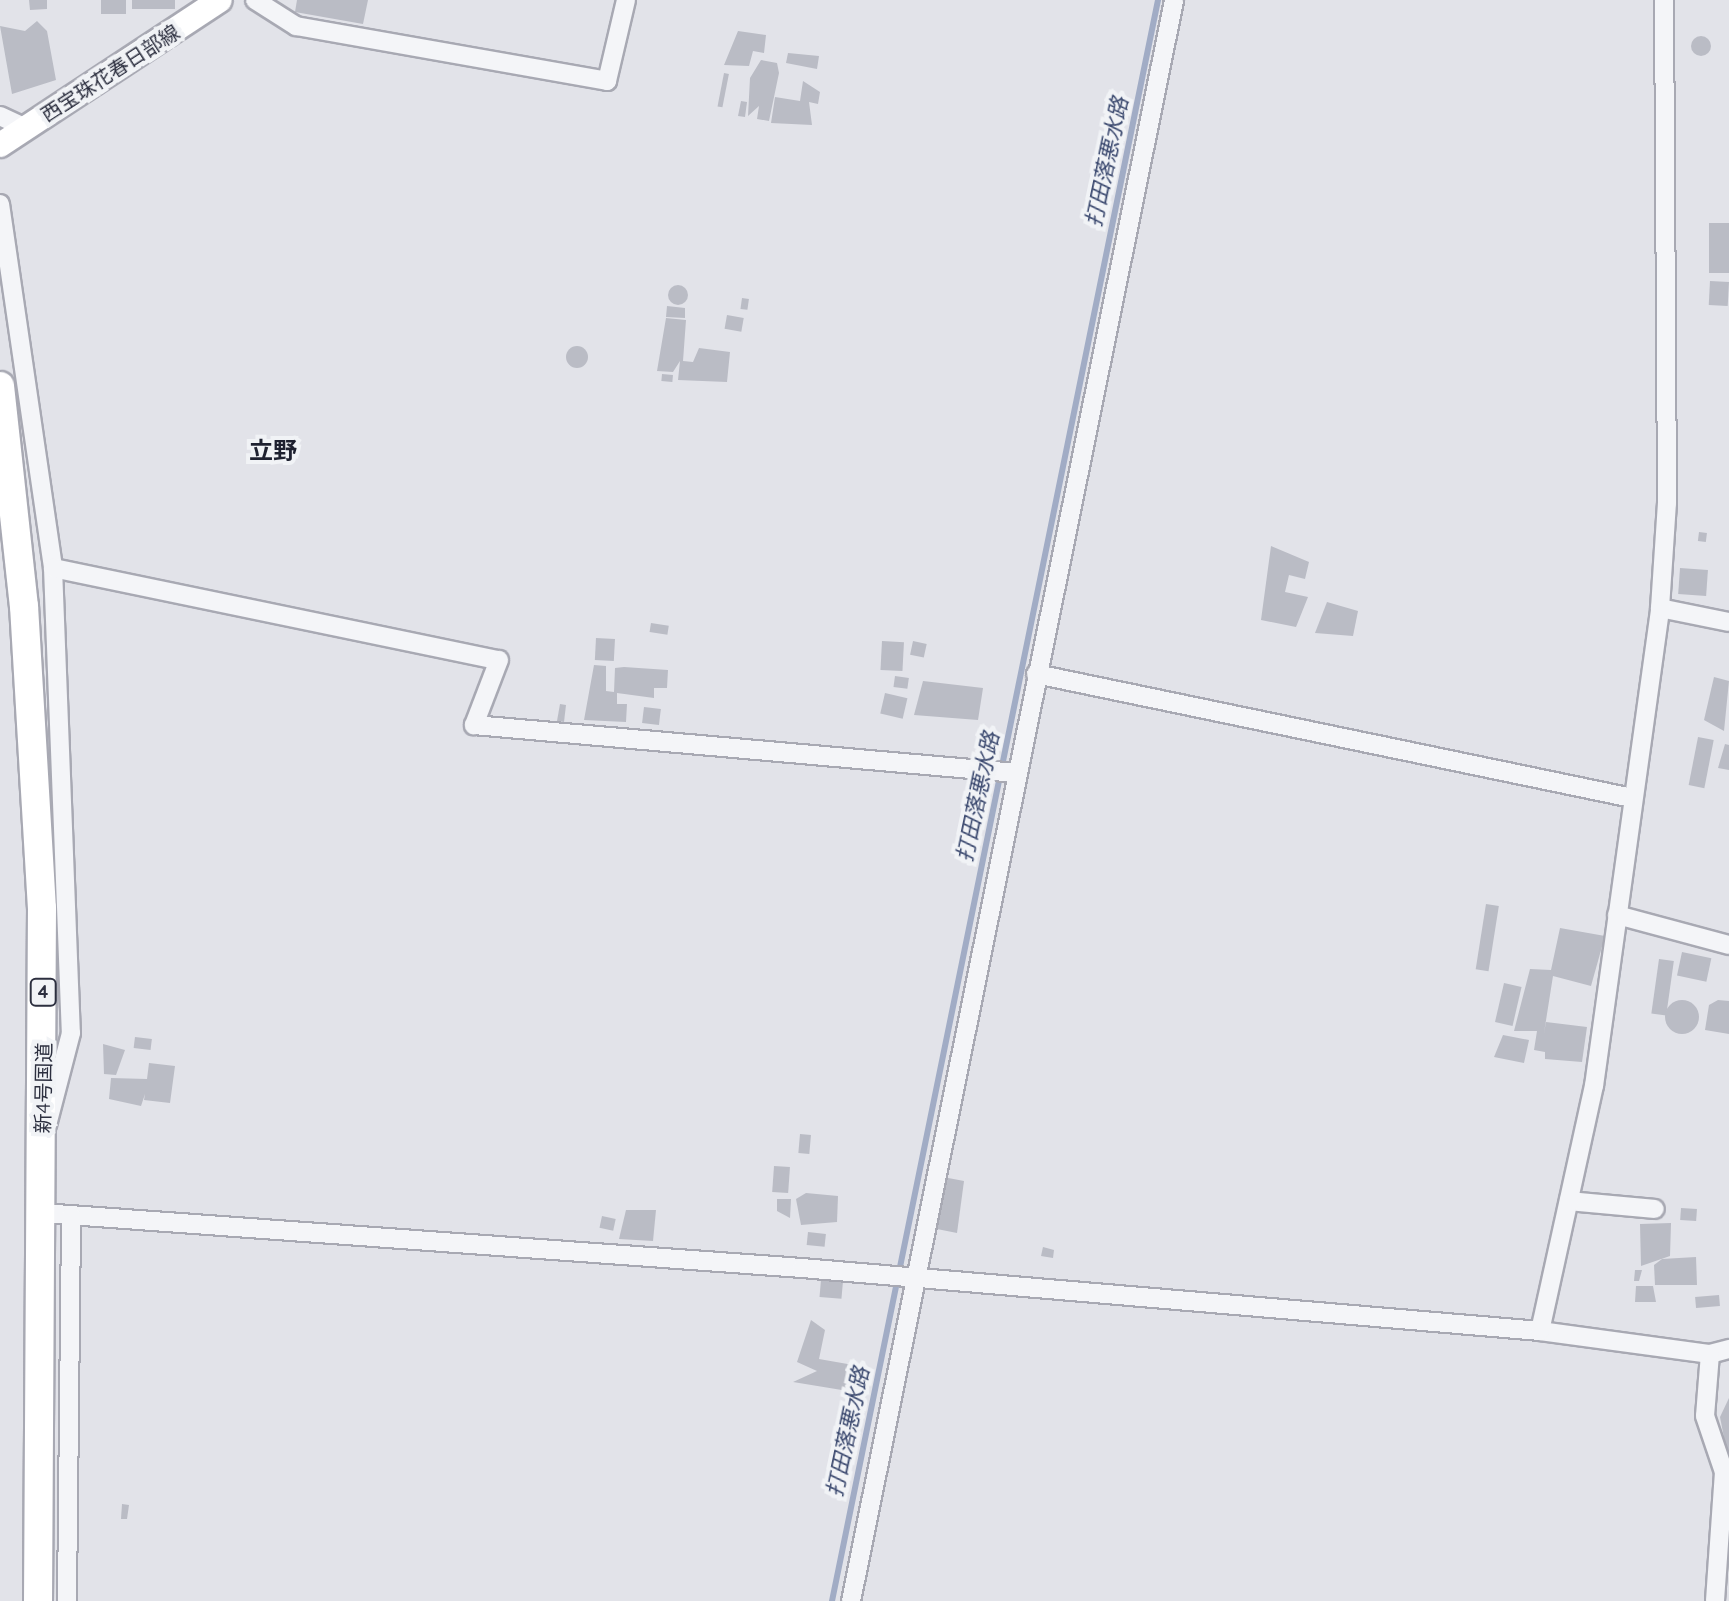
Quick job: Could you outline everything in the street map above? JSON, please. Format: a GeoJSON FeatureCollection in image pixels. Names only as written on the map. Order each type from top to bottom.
{"type":"FeatureCollection","features":[{"type":"Feature","properties":{"kind":"highway","name":"新4号国道"},"geometry":{"type":"LineString","coordinates":[[0,386],[32,704],[42,1138],[38,1601]]}},
{"type":"Feature","properties":{"kind":"main road","name":"西宝珠花春日部線"},"geometry":{"type":"LineString","coordinates":[[0,145],[220,0]]}},
{"type":"Feature","properties":{"kind":"street"},"geometry":{"type":"LineString","coordinates":[[255,0],[296,26],[607,81],[626,0]]}},
{"type":"Feature","properties":{"kind":"street"},"geometry":{"type":"LineString","coordinates":[[851,1601],[1174,0]]}},
{"type":"Feature","properties":{"kind":"street"},"geometry":{"type":"LineString","coordinates":[[1540,1331],[1569,1201],[1617,915],[1660,608],[1667,503],[1664,0]]}},
{"type":"Feature","properties":{"kind":"street"},"geometry":{"type":"LineString","coordinates":[[0,116],[26,128]]}},
{"type":"Feature","properties":{"kind":"street"},"geometry":{"type":"LineString","coordinates":[[0,204],[5,267],[53,568],[71,1033],[65,1076],[42,1138]]}},
{"type":"Feature","properties":{"kind":"street"},"geometry":{"type":"LineString","coordinates":[[53,568],[499,660],[474,725],[1016,773]]}},
{"type":"Feature","properties":{"kind":"street"},"geometry":{"type":"LineString","coordinates":[[1660,608],[1729,622]]}},
{"type":"Feature","properties":{"kind":"street"},"geometry":{"type":"LineString","coordinates":[[1036,674],[1632,798]]}},
{"type":"Feature","properties":{"kind":"street"},"geometry":{"type":"LineString","coordinates":[[1617,915],[1729,945]]}},
{"type":"Feature","properties":{"kind":"street"},"geometry":{"type":"LineString","coordinates":[[1569,1201],[1655,1209]]}},
{"type":"Feature","properties":{"kind":"street"},"geometry":{"type":"LineString","coordinates":[[42,1213],[914,1279],[1540,1331],[1710,1354],[1729,1349]]}},
{"type":"Feature","properties":{"kind":"street"},"geometry":{"type":"LineString","coordinates":[[67,1601],[71,1216]]}},
{"type":"Feature","properties":{"kind":"street"},"geometry":{"type":"LineString","coordinates":[[1710,1354],[1705,1416],[1724,1472],[1715,1601]]}},
{"type":"Feature","properties":{"kind":"building"},"geometry":{"type":"Polygon","coordinates":[[[29,0],[47,0],[47,9],[30,10],[29,0]]]}},
{"type":"Feature","properties":{"kind":"building"},"geometry":{"type":"Polygon","coordinates":[[[101,0],[126,0],[126,14],[101,14],[101,0]]]}},
{"type":"Feature","properties":{"kind":"building"},"geometry":{"type":"Polygon","coordinates":[[[132,0],[175,0],[175,9],[132,9],[132,0]]]}},
{"type":"Feature","properties":{"kind":"building"},"geometry":{"type":"Polygon","coordinates":[[[297,0],[368,0],[363,24],[295,12],[297,0]]]}},
{"type":"Feature","properties":{"kind":"building"},"geometry":{"type":"Polygon","coordinates":[[[37,21],[47,31],[56,80],[12,94],[0,26],[25,31],[37,21]]]}},
{"type":"Feature","properties":{"kind":"building"},"geometry":{"type":"Polygon","coordinates":[[[738,31],[766,35],[764,53],[753,51],[749,66],[724,65],[738,31]]]}},
{"type":"Feature","properties":{"kind":"building"},"geometry":{"type":"Polygon","coordinates":[[[1701,36],[1708,39],[1711,46],[1708,53],[1701,56],[1694,53],[1691,46],[1694,39],[1701,36]]]}},
{"type":"Feature","properties":{"kind":"building"},"geometry":{"type":"Polygon","coordinates":[[[788,53],[819,56],[817,69],[786,63],[788,53]]]}},
{"type":"Feature","properties":{"kind":"building"},"geometry":{"type":"Polygon","coordinates":[[[761,60],[777,63],[779,73],[769,121],[757,119],[759,106],[748,116],[750,78],[761,60]]]}},
{"type":"Feature","properties":{"kind":"building"},"geometry":{"type":"Polygon","coordinates":[[[724,73],[729,74],[722,107],[718,106],[724,73]]]}},
{"type":"Feature","properties":{"kind":"building"},"geometry":{"type":"Polygon","coordinates":[[[803,81],[820,92],[818,104],[809,102],[812,125],[771,123],[775,97],[800,101],[803,81]]]}},
{"type":"Feature","properties":{"kind":"building"},"geometry":{"type":"Polygon","coordinates":[[[741,101],[747,102],[745,117],[738,116],[741,101]]]}},
{"type":"Feature","properties":{"kind":"building"},"geometry":{"type":"Polygon","coordinates":[[[1709,223],[1729,223],[1729,273],[1709,273],[1709,223]]]}},
{"type":"Feature","properties":{"kind":"building"},"geometry":{"type":"Polygon","coordinates":[[[1710,281],[1729,282],[1728,306],[1709,305],[1710,281]]]}},
{"type":"Feature","properties":{"kind":"building"},"geometry":{"type":"Polygon","coordinates":[[[674,285],[682,285],[688,295],[682,305],[674,305],[668,299],[668,291],[674,285]]]}},
{"type":"Feature","properties":{"kind":"building"},"geometry":{"type":"Polygon","coordinates":[[[742,298],[749,299],[747,310],[740,309],[742,298]]]}},
{"type":"Feature","properties":{"kind":"building"},"geometry":{"type":"Polygon","coordinates":[[[667,306],[685,308],[685,318],[666,317],[667,306]]]}},
{"type":"Feature","properties":{"kind":"building"},"geometry":{"type":"Polygon","coordinates":[[[727,315],[744,318],[741,332],[725,329],[727,315]]]}},
{"type":"Feature","properties":{"kind":"building"},"geometry":{"type":"Polygon","coordinates":[[[666,318],[686,320],[683,361],[693,362],[699,348],[730,352],[727,382],[678,380],[680,361],[673,372],[657,371],[666,318]]]}},
{"type":"Feature","properties":{"kind":"building"},"geometry":{"type":"Polygon","coordinates":[[[577,346],[585,349],[588,357],[585,365],[577,368],[569,365],[566,357],[569,349],[577,346]]]}},
{"type":"Feature","properties":{"kind":"building"},"geometry":{"type":"Polygon","coordinates":[[[662,374],[673,375],[672,382],[661,381],[662,374]]]}},
{"type":"Feature","properties":{"kind":"building"},"geometry":{"type":"Polygon","coordinates":[[[1699,532],[1707,533],[1706,542],[1698,541],[1699,532]]]}},
{"type":"Feature","properties":{"kind":"building"},"geometry":{"type":"Polygon","coordinates":[[[1271,546],[1309,562],[1305,579],[1289,575],[1285,592],[1308,597],[1296,627],[1261,620],[1271,546]]]}},
{"type":"Feature","properties":{"kind":"building"},"geometry":{"type":"Polygon","coordinates":[[[1680,568],[1708,570],[1706,596],[1678,594],[1680,568]]]}},
{"type":"Feature","properties":{"kind":"building"},"geometry":{"type":"Polygon","coordinates":[[[1327,602],[1358,611],[1353,636],[1315,633],[1327,602]]]}},
{"type":"Feature","properties":{"kind":"building"},"geometry":{"type":"Polygon","coordinates":[[[651,623],[669,626],[667,635],[650,632],[651,623]]]}},
{"type":"Feature","properties":{"kind":"building"},"geometry":{"type":"Polygon","coordinates":[[[596,638],[615,639],[614,661],[595,660],[596,638]]]}},
{"type":"Feature","properties":{"kind":"building"},"geometry":{"type":"Polygon","coordinates":[[[882,641],[904,642],[902,671],[880,670],[882,641]]]}},
{"type":"Feature","properties":{"kind":"building"},"geometry":{"type":"Polygon","coordinates":[[[913,641],[927,644],[924,658],[910,655],[913,641]]]}},
{"type":"Feature","properties":{"kind":"building"},"geometry":{"type":"Polygon","coordinates":[[[594,665],[606,666],[606,691],[614,692],[615,668],[624,667],[668,670],[667,688],[654,688],[654,698],[617,693],[617,704],[627,704],[626,722],[584,720],[594,665]]]}},
{"type":"Feature","properties":{"kind":"building"},"geometry":{"type":"Polygon","coordinates":[[[895,676],[909,678],[907,689],[893,687],[895,676]]]}},
{"type":"Feature","properties":{"kind":"building"},"geometry":{"type":"Polygon","coordinates":[[[1714,677],[1729,681],[1724,731],[1704,720],[1714,677]]]}},
{"type":"Feature","properties":{"kind":"building"},"geometry":{"type":"Polygon","coordinates":[[[923,681],[983,688],[978,720],[914,715],[923,681]]]}},
{"type":"Feature","properties":{"kind":"building"},"geometry":{"type":"Polygon","coordinates":[[[885,693],[907,698],[903,719],[880,713],[885,693]]]}},
{"type":"Feature","properties":{"kind":"building"},"geometry":{"type":"Polygon","coordinates":[[[560,704],[566,705],[564,722],[557,721],[560,704]]]}},
{"type":"Feature","properties":{"kind":"building"},"geometry":{"type":"Polygon","coordinates":[[[644,707],[661,709],[659,725],[642,723],[644,707]]]}},
{"type":"Feature","properties":{"kind":"building"},"geometry":{"type":"Polygon","coordinates":[[[1698,737],[1714,740],[1704,788],[1689,785],[1698,737]]]}},
{"type":"Feature","properties":{"kind":"building"},"geometry":{"type":"Polygon","coordinates":[[[1725,744],[1729,745],[1729,770],[1718,768],[1725,744]]]}},
{"type":"Feature","properties":{"kind":"building"},"geometry":{"type":"Polygon","coordinates":[[[1486,904],[1499,906],[1489,971],[1476,969],[1486,904]]]}},
{"type":"Feature","properties":{"kind":"building"},"geometry":{"type":"Polygon","coordinates":[[[1560,928],[1605,936],[1591,986],[1553,976],[1544,1033],[1546,1022],[1587,1027],[1582,1062],[1545,1059],[1545,1052],[1534,1050],[1537,1031],[1514,1031],[1530,969],[1551,970],[1560,928]]]}},
{"type":"Feature","properties":{"kind":"building"},"geometry":{"type":"Polygon","coordinates":[[[1682,952],[1711,958],[1706,982],[1677,975],[1682,952]]]}},
{"type":"Feature","properties":{"kind":"building"},"geometry":{"type":"Polygon","coordinates":[[[1659,959],[1674,961],[1666,1016],[1651,1013],[1659,959]]]}},
{"type":"Feature","properties":{"kind":"building"},"geometry":{"type":"Polygon","coordinates":[[[1504,983],[1522,987],[1513,1026],[1495,1022],[1504,983]]]}},
{"type":"Feature","properties":{"kind":"building"},"geometry":{"type":"Polygon","coordinates":[[[1682,1000],[1694,1005],[1699,1017],[1694,1029],[1682,1034],[1670,1029],[1665,1017],[1670,1005],[1682,1000]]]}},
{"type":"Feature","properties":{"kind":"building"},"geometry":{"type":"Polygon","coordinates":[[[1718,1000],[1729,1001],[1729,1034],[1705,1030],[1709,1005],[1718,1000]]]}},
{"type":"Feature","properties":{"kind":"building"},"geometry":{"type":"Polygon","coordinates":[[[1503,1035],[1529,1040],[1524,1063],[1494,1057],[1503,1035]]]}},
{"type":"Feature","properties":{"kind":"building"},"geometry":{"type":"Polygon","coordinates":[[[135,1037],[152,1039],[151,1050],[134,1048],[135,1037]]]}},
{"type":"Feature","properties":{"kind":"building"},"geometry":{"type":"Polygon","coordinates":[[[103,1044],[125,1050],[116,1075],[104,1074],[103,1044]]]}},
{"type":"Feature","properties":{"kind":"building"},"geometry":{"type":"Polygon","coordinates":[[[149,1063],[175,1066],[170,1103],[144,1100],[145,1094],[141,1106],[109,1099],[111,1078],[147,1079],[149,1063]]]}},
{"type":"Feature","properties":{"kind":"building"},"geometry":{"type":"Polygon","coordinates":[[[800,1134],[811,1135],[809,1154],[798,1153],[800,1134]]]}},
{"type":"Feature","properties":{"kind":"building"},"geometry":{"type":"Polygon","coordinates":[[[774,1166],[790,1167],[788,1193],[772,1192],[774,1166]]]}},
{"type":"Feature","properties":{"kind":"building"},"geometry":{"type":"Polygon","coordinates":[[[943,1177],[964,1181],[957,1233],[932,1228],[943,1177]]]}},
{"type":"Feature","properties":{"kind":"building"},"geometry":{"type":"Polygon","coordinates":[[[806,1193],[838,1196],[837,1222],[801,1225],[796,1199],[806,1193]]]}},
{"type":"Feature","properties":{"kind":"building"},"geometry":{"type":"Polygon","coordinates":[[[777,1199],[791,1199],[790,1218],[777,1211],[777,1199]]]}},
{"type":"Feature","properties":{"kind":"building"},"geometry":{"type":"Polygon","coordinates":[[[1681,1208],[1697,1209],[1696,1221],[1680,1220],[1681,1208]]]}},
{"type":"Feature","properties":{"kind":"building"},"geometry":{"type":"Polygon","coordinates":[[[626,1210],[656,1210],[653,1241],[619,1239],[626,1210]]]}},
{"type":"Feature","properties":{"kind":"building"},"geometry":{"type":"Polygon","coordinates":[[[602,1216],[616,1219],[613,1231],[600,1228],[602,1216]]]}},
{"type":"Feature","properties":{"kind":"building"},"geometry":{"type":"Polygon","coordinates":[[[1671,1223],[1670,1256],[1641,1266],[1640,1224],[1671,1223]]]}},
{"type":"Feature","properties":{"kind":"building"},"geometry":{"type":"Polygon","coordinates":[[[808,1232],[826,1234],[825,1247],[807,1245],[808,1232]]]}},
{"type":"Feature","properties":{"kind":"building"},"geometry":{"type":"Polygon","coordinates":[[[1043,1247],[1054,1250],[1053,1258],[1041,1256],[1043,1247]]]}},
{"type":"Feature","properties":{"kind":"building"},"geometry":{"type":"Polygon","coordinates":[[[1696,1257],[1697,1285],[1655,1285],[1654,1265],[1662,1259],[1696,1257]]]}},
{"type":"Feature","properties":{"kind":"building"},"geometry":{"type":"Polygon","coordinates":[[[1635,1270],[1642,1270],[1639,1281],[1634,1281],[1635,1270]]]}},
{"type":"Feature","properties":{"kind":"building"},"geometry":{"type":"Polygon","coordinates":[[[821,1280],[843,1282],[841,1299],[820,1297],[821,1280]]]}},
{"type":"Feature","properties":{"kind":"building"},"geometry":{"type":"Polygon","coordinates":[[[1636,1286],[1653,1286],[1656,1302],[1635,1302],[1636,1286]]]}},
{"type":"Feature","properties":{"kind":"building"},"geometry":{"type":"Polygon","coordinates":[[[1719,1295],[1720,1306],[1696,1308],[1695,1297],[1719,1295]]]}},
{"type":"Feature","properties":{"kind":"building"},"geometry":{"type":"Polygon","coordinates":[[[811,1320],[825,1330],[819,1359],[859,1366],[854,1392],[793,1382],[817,1371],[797,1362],[811,1320]]]}},
{"type":"Feature","properties":{"kind":"building"},"geometry":{"type":"Polygon","coordinates":[[[1729,1398],[1729,1458],[1728,1458],[1720,1417],[1729,1398]]]}},
{"type":"Feature","properties":{"kind":"building"},"geometry":{"type":"Polygon","coordinates":[[[122,1504],[129,1505],[127,1519],[121,1519],[122,1504]]]}},
{"type":"Feature","properties":{"kind":"waterway","name":"打田落悪水路"},"geometry":{"type":"LineString","coordinates":[[832,1601],[1158,0]]}},
{"type":"Feature","properties":{"kind":"district","name":"立野"},"geometry":{"type":"Point","coordinates":[273,451]}}]}
